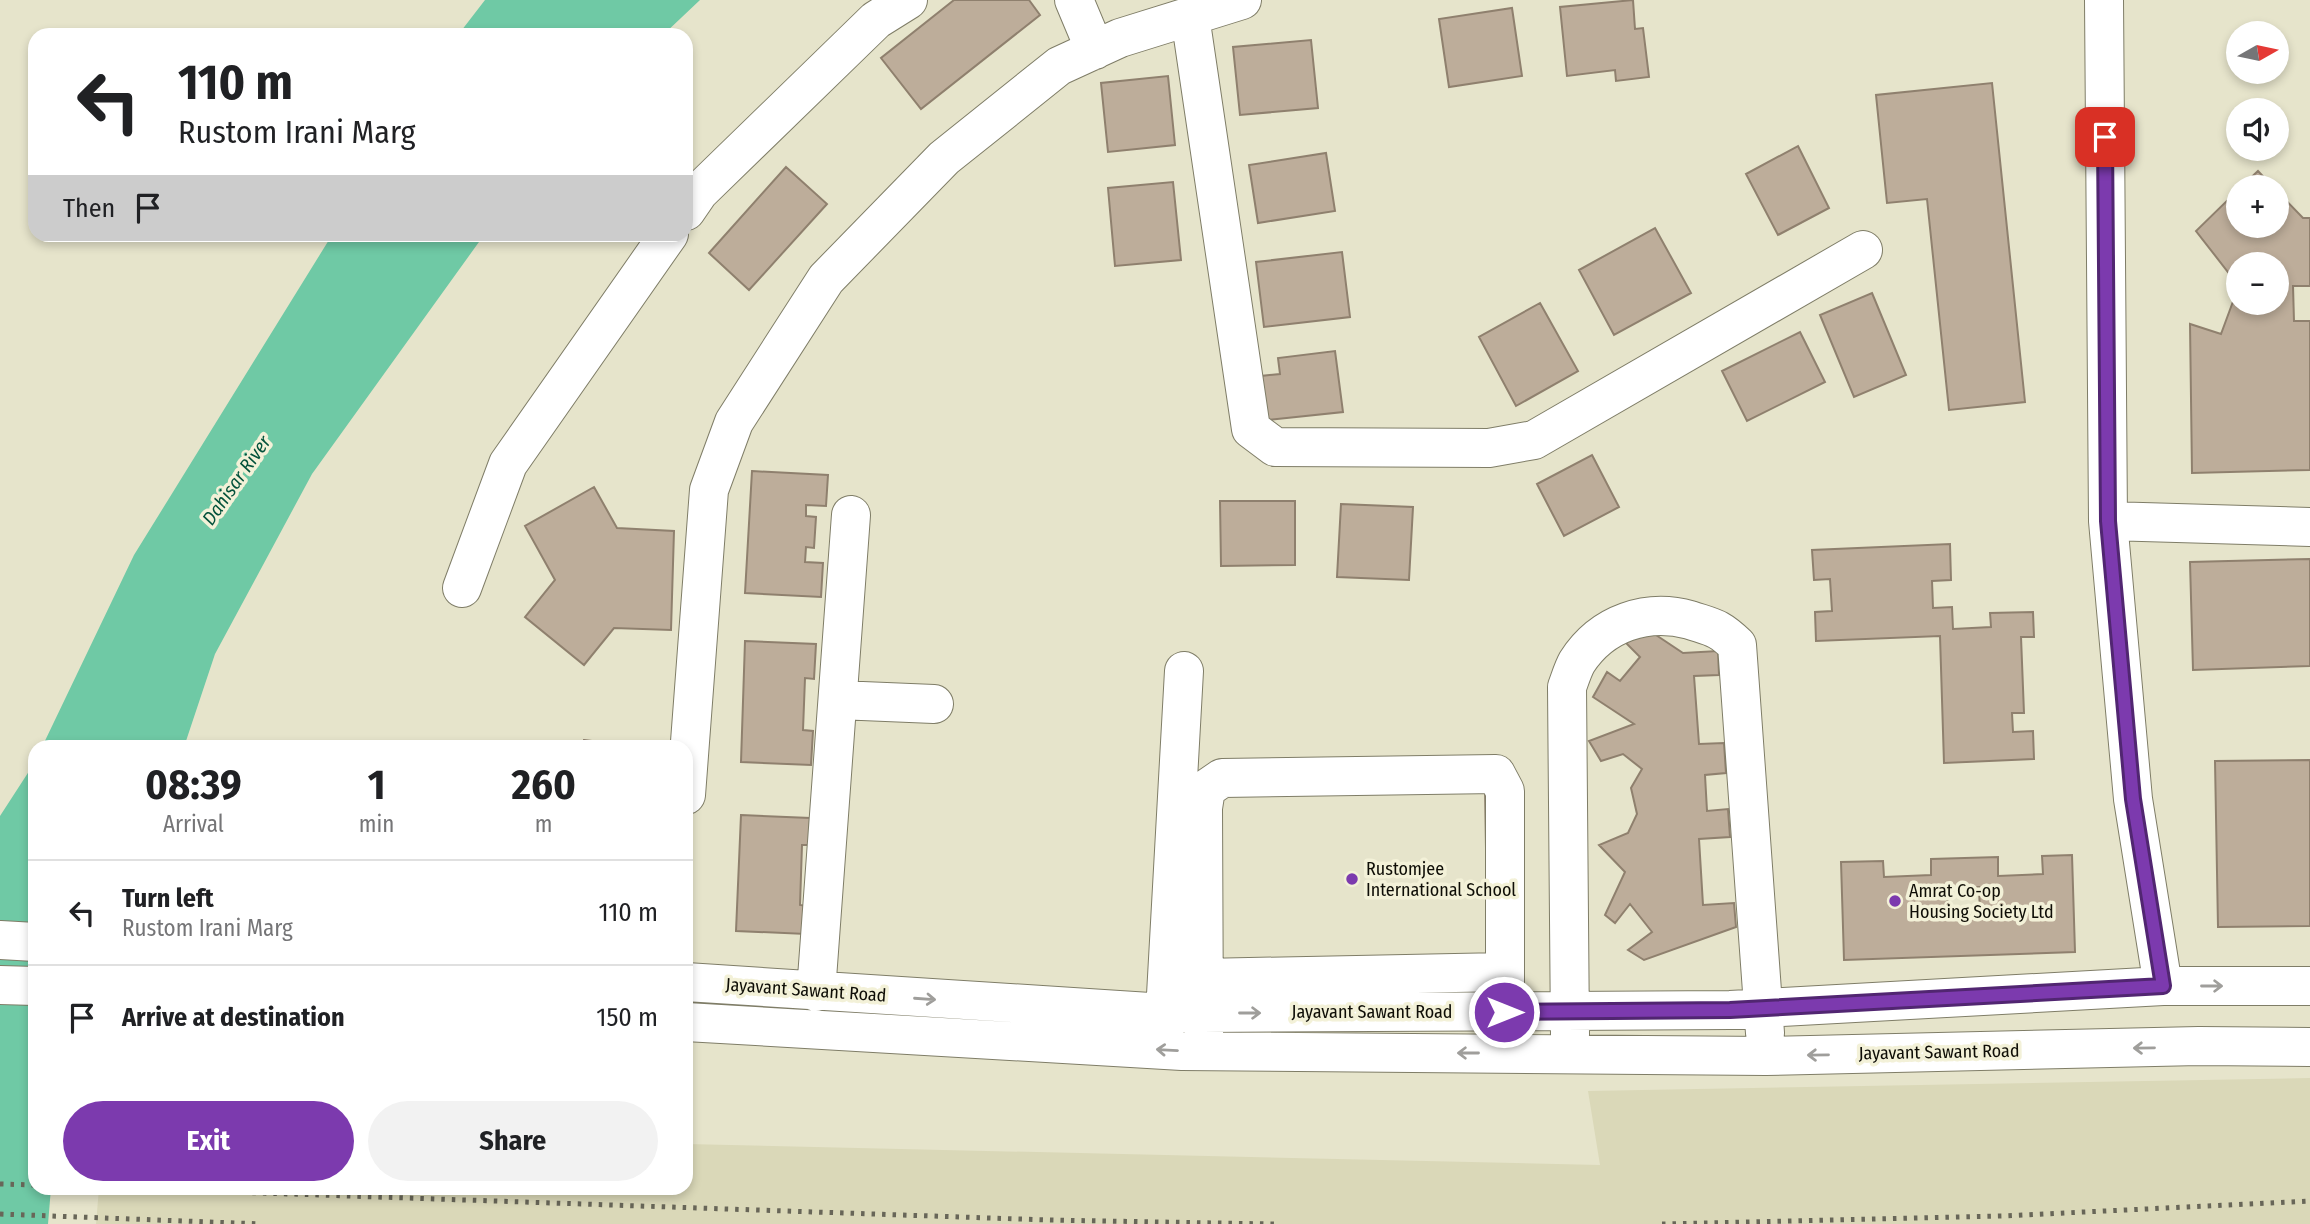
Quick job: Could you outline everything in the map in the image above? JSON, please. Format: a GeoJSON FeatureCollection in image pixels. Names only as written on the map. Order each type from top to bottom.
{"type":"FeatureCollection","features":[{"type":"Feature","properties":{"kind":"street"},"geometry":{"type":"LineString","coordinates":[[693,201],[876,20],[908,0]]}},
{"type":"Feature","properties":{"kind":"street"},"geometry":{"type":"LineString","coordinates":[[1074,0],[1095,50]]}},
{"type":"Feature","properties":{"kind":"street"},"geometry":{"type":"LineString","coordinates":[[690,740],[709,490],[734,422],[826,279],[944,158],[1059,66],[1120,38],[1242,0]]}},
{"type":"Feature","properties":{"kind":"street"},"geometry":{"type":"LineString","coordinates":[[2104,0],[2108,521],[2133,799],[2163,986]]}},
{"type":"Feature","properties":{"kind":"street"},"geometry":{"type":"LineString","coordinates":[[1190,16],[1251,429],[1275,447],[1489,448],[1534,440],[1863,250]]}},
{"type":"Feature","properties":{"kind":"street"},"geometry":{"type":"LineString","coordinates":[[462,588],[508,464],[663,242]]}},
{"type":"Feature","properties":{"kind":"street"},"geometry":{"type":"LineString","coordinates":[[816,992],[850,515]]}},
{"type":"Feature","properties":{"kind":"street"},"geometry":{"type":"LineString","coordinates":[[2108,521],[2310,527]]}},
{"type":"Feature","properties":{"kind":"street"},"geometry":{"type":"LineString","coordinates":[[1571,1054],[1567,687],[1583,655],[1596,640],[1620,623],[1648,616],[1672,615],[1721,629],[1737,645],[1766,1056]]}},
{"type":"Feature","properties":{"kind":"street"},"geometry":{"type":"LineString","coordinates":[[1165,1013],[1184,671]]}},
{"type":"Feature","properties":{"kind":"street"},"geometry":{"type":"LineString","coordinates":[[838,700],[934,704]]}},
{"type":"Feature","properties":{"kind":"street"},"geometry":{"type":"LineString","coordinates":[[1205,1051],[1203,808],[1206,789],[1222,778],[1496,774],[1505,791],[1505,1054]]}},
{"type":"Feature","properties":{"kind":"street"},"geometry":{"type":"LineString","coordinates":[[0,940],[28,942]]}},
{"type":"Feature","properties":{"kind":"street"},"geometry":{"type":"LineString","coordinates":[[1203,996],[1504,972]]}},
{"type":"Feature","properties":{"kind":"street","name":"Jayavant Sawant Road"},"geometry":{"type":"LineString","coordinates":[[693,983],[1165,1013],[1203,996],[1504,1012],[1763,1009],[2163,986],[2310,986]]}},
{"type":"Feature","properties":{"kind":"street"},"geometry":{"type":"LineString","coordinates":[[0,985],[28,986]]}},
{"type":"Feature","properties":{"kind":"street","name":"Jayavant Sawant Road"},"geometry":{"type":"LineString","coordinates":[[693,1022],[1205,1051],[1766,1056],[2199,1046],[2310,1047]]}},
{"type":"Feature","properties":{"kind":"shaded area"},"geometry":{"type":"Polygon","coordinates":[[[2310,1078],[2310,1224],[96,1224],[98,1195],[693,1195],[693,1144],[1600,1165],[1588,1091],[2310,1078]]]}},
{"type":"Feature","properties":{"kind":"water"},"geometry":{"type":"Polygon","coordinates":[[[485,0],[700,0],[670,28],[463,28],[485,0]]]}},
{"type":"Feature","properties":{"kind":"water","name":"Dahisar River"},"geometry":{"type":"Polygon","coordinates":[[[328,242],[479,242],[312,474],[215,654],[186,740],[45,740],[134,555],[328,242]]]}},
{"type":"Feature","properties":{"kind":"water"},"geometry":{"type":"Polygon","coordinates":[[[28,773],[28,1195],[50,1195],[48,1224],[0,1224],[0,816],[28,773]]]}},
{"type":"Feature","properties":{"kind":"building"},"geometry":{"type":"Polygon","coordinates":[[[954,0],[1029,0],[1040,15],[921,109],[881,58],[954,0]]]}},
{"type":"Feature","properties":{"kind":"building"},"geometry":{"type":"Polygon","coordinates":[[[1633,0],[1635,29],[1643,28],[1649,77],[1616,81],[1615,70],[1567,76],[1560,7],[1633,0]]]}},
{"type":"Feature","properties":{"kind":"building"},"geometry":{"type":"Polygon","coordinates":[[[1512,8],[1522,76],[1449,87],[1439,19],[1512,8]]]}},
{"type":"Feature","properties":{"kind":"building"},"geometry":{"type":"Polygon","coordinates":[[[1311,40],[1318,108],[1240,115],[1233,47],[1311,40]]]}},
{"type":"Feature","properties":{"kind":"building"},"geometry":{"type":"Polygon","coordinates":[[[1168,76],[1175,145],[1108,152],[1101,83],[1168,76]]]}},
{"type":"Feature","properties":{"kind":"building"},"geometry":{"type":"Polygon","coordinates":[[[1992,83],[2025,402],[1949,410],[1927,199],[1887,203],[1876,95],[1992,83]]]}},
{"type":"Feature","properties":{"kind":"building"},"geometry":{"type":"Polygon","coordinates":[[[1798,146],[1829,208],[1778,235],[1746,174],[1798,146]]]}},
{"type":"Feature","properties":{"kind":"building"},"geometry":{"type":"Polygon","coordinates":[[[1326,153],[1335,211],[1258,223],[1249,165],[1326,153]]]}},
{"type":"Feature","properties":{"kind":"building"},"geometry":{"type":"Polygon","coordinates":[[[786,167],[827,204],[749,290],[709,253],[786,167]]]}},
{"type":"Feature","properties":{"kind":"building"},"geometry":{"type":"Polygon","coordinates":[[[1173,182],[1181,260],[1115,266],[1108,188],[1173,182]]]}},
{"type":"Feature","properties":{"kind":"building"},"geometry":{"type":"Polygon","coordinates":[[[2226,202],[2226,238],[2289,238],[2289,203],[2303,218],[2310,218],[2310,286],[2293,286],[2294,321],[2310,321],[2310,470],[2192,473],[2190,324],[2221,334],[2228,315],[2289,315],[2289,252],[2226,252],[2226,270],[2196,231],[2226,202]]]}},
{"type":"Feature","properties":{"kind":"building"},"geometry":{"type":"Polygon","coordinates":[[[1655,228],[1691,293],[1614,335],[1579,270],[1655,228]]]}},
{"type":"Feature","properties":{"kind":"building"},"geometry":{"type":"Polygon","coordinates":[[[1342,252],[1350,317],[1264,327],[1256,262],[1342,252]]]}},
{"type":"Feature","properties":{"kind":"building"},"geometry":{"type":"Polygon","coordinates":[[[1872,293],[1906,375],[1854,397],[1820,315],[1872,293]]]}},
{"type":"Feature","properties":{"kind":"building"},"geometry":{"type":"Polygon","coordinates":[[[1540,303],[1578,371],[1516,406],[1479,337],[1540,303]]]}},
{"type":"Feature","properties":{"kind":"building"},"geometry":{"type":"Polygon","coordinates":[[[1800,332],[1825,382],[1747,421],[1722,371],[1800,332]]]}},
{"type":"Feature","properties":{"kind":"building"},"geometry":{"type":"Polygon","coordinates":[[[1335,351],[1343,412],[1267,420],[1261,376],[1280,374],[1278,358],[1335,351]]]}},
{"type":"Feature","properties":{"kind":"building"},"geometry":{"type":"Polygon","coordinates":[[[1592,455],[1619,507],[1564,536],[1537,484],[1592,455]]]}},
{"type":"Feature","properties":{"kind":"building"},"geometry":{"type":"Polygon","coordinates":[[[752,471],[828,475],[826,506],[806,505],[806,516],[816,517],[814,548],[806,547],[805,562],[823,563],[821,597],[745,593],[752,471]]]}},
{"type":"Feature","properties":{"kind":"building"},"geometry":{"type":"Polygon","coordinates":[[[594,487],[617,528],[674,531],[671,630],[614,628],[584,665],[525,617],[555,580],[525,526],[594,487]]]}},
{"type":"Feature","properties":{"kind":"building"},"geometry":{"type":"Polygon","coordinates":[[[1220,501],[1295,501],[1295,565],[1221,566],[1220,501]]]}},
{"type":"Feature","properties":{"kind":"building"},"geometry":{"type":"Polygon","coordinates":[[[1341,504],[1413,507],[1409,580],[1337,577],[1341,504]]]}},
{"type":"Feature","properties":{"kind":"building"},"geometry":{"type":"Polygon","coordinates":[[[1950,544],[1951,580],[1932,581],[1933,608],[1952,607],[1953,629],[1991,627],[1990,613],[2033,612],[2034,637],[2021,637],[2024,713],[2012,713],[2013,732],[2033,731],[2034,759],[1944,763],[1940,636],[1816,641],[1815,612],[1832,611],[1830,579],[1814,580],[1812,550],[1950,544]]]}},
{"type":"Feature","properties":{"kind":"building"},"geometry":{"type":"Polygon","coordinates":[[[2310,559],[2310,666],[2193,670],[2190,562],[2310,559]]]}},
{"type":"Feature","properties":{"kind":"building"},"geometry":{"type":"Polygon","coordinates":[[[1641,625],[1683,653],[1718,651],[1719,675],[1694,676],[1699,744],[1724,743],[1726,773],[1705,775],[1707,811],[1728,809],[1730,837],[1699,839],[1703,905],[1734,903],[1736,927],[1644,960],[1628,950],[1652,932],[1630,904],[1615,923],[1605,915],[1625,872],[1599,845],[1628,833],[1637,814],[1631,788],[1642,769],[1623,754],[1601,761],[1589,741],[1634,724],[1593,697],[1607,672],[1620,681],[1640,657],[1626,643],[1641,625]]]}},
{"type":"Feature","properties":{"kind":"building"},"geometry":{"type":"Polygon","coordinates":[[[745,641],[816,644],[814,679],[805,678],[803,730],[813,731],[811,765],[741,762],[745,641]]]}},
{"type":"Feature","properties":{"kind":"building"},"geometry":{"type":"Polygon","coordinates":[[[2310,760],[2310,926],[2218,927],[2215,761],[2310,760]]]}},
{"type":"Feature","properties":{"kind":"building","name":"Rustomjee International School"},"geometry":{"type":"Polygon","coordinates":[[[1485,789],[1488,966],[1219,969],[1216,792],[1485,789]]]}},
{"type":"Feature","properties":{"kind":"building","name":"Rustomjee International School"},"geometry":{"type":"Polygon","coordinates":[[[1485,789],[1488,966],[1219,969],[1216,792],[1485,789]]]}},
{"type":"Feature","properties":{"kind":"building"},"geometry":{"type":"Polygon","coordinates":[[[741,815],[810,818],[809,845],[802,845],[800,905],[807,906],[806,934],[736,931],[741,815]]]}},
{"type":"Feature","properties":{"kind":"building","name":"Amrat Co-op Housing Society Ltd"},"geometry":{"type":"Polygon","coordinates":[[[2072,855],[2075,952],[1844,960],[1841,862],[1883,861],[1884,877],[1931,875],[1931,859],[1998,857],[1998,876],[2043,874],[2042,856],[2072,855]],[[1979,887],[1947,888],[1948,916],[1980,915],[1979,887]]]}},
{"type":"Feature","properties":{"kind":"railway"},"geometry":{"type":"LineString","coordinates":[[0,1184],[28,1185]]}},
{"type":"Feature","properties":{"kind":"railway"},"geometry":{"type":"LineString","coordinates":[[320,1195],[1048,1220],[1274,1224]]}},
{"type":"Feature","properties":{"kind":"railway"},"geometry":{"type":"LineString","coordinates":[[1662,1224],[2002,1216],[2310,1201]]}},
{"type":"Feature","properties":{"kind":"railway"},"geometry":{"type":"LineString","coordinates":[[0,1214],[262,1224]]}},
{"type":"Feature","properties":{"kind":"place","name":"Rustomjee International School"},"geometry":{"type":"Point","coordinates":[1352,879]}},
{"type":"Feature","properties":{"kind":"place","name":"Amrat Co-op Housing Society Ltd"},"geometry":{"type":"Point","coordinates":[1895,901]}},
{"type":"Feature","properties":{"kind":"route"},"geometry":{"type":"LineString","coordinates":[[1504,1012],[1730,1010],[2163,986],[2133,799],[2108,521],[2105,137]]}}]}
